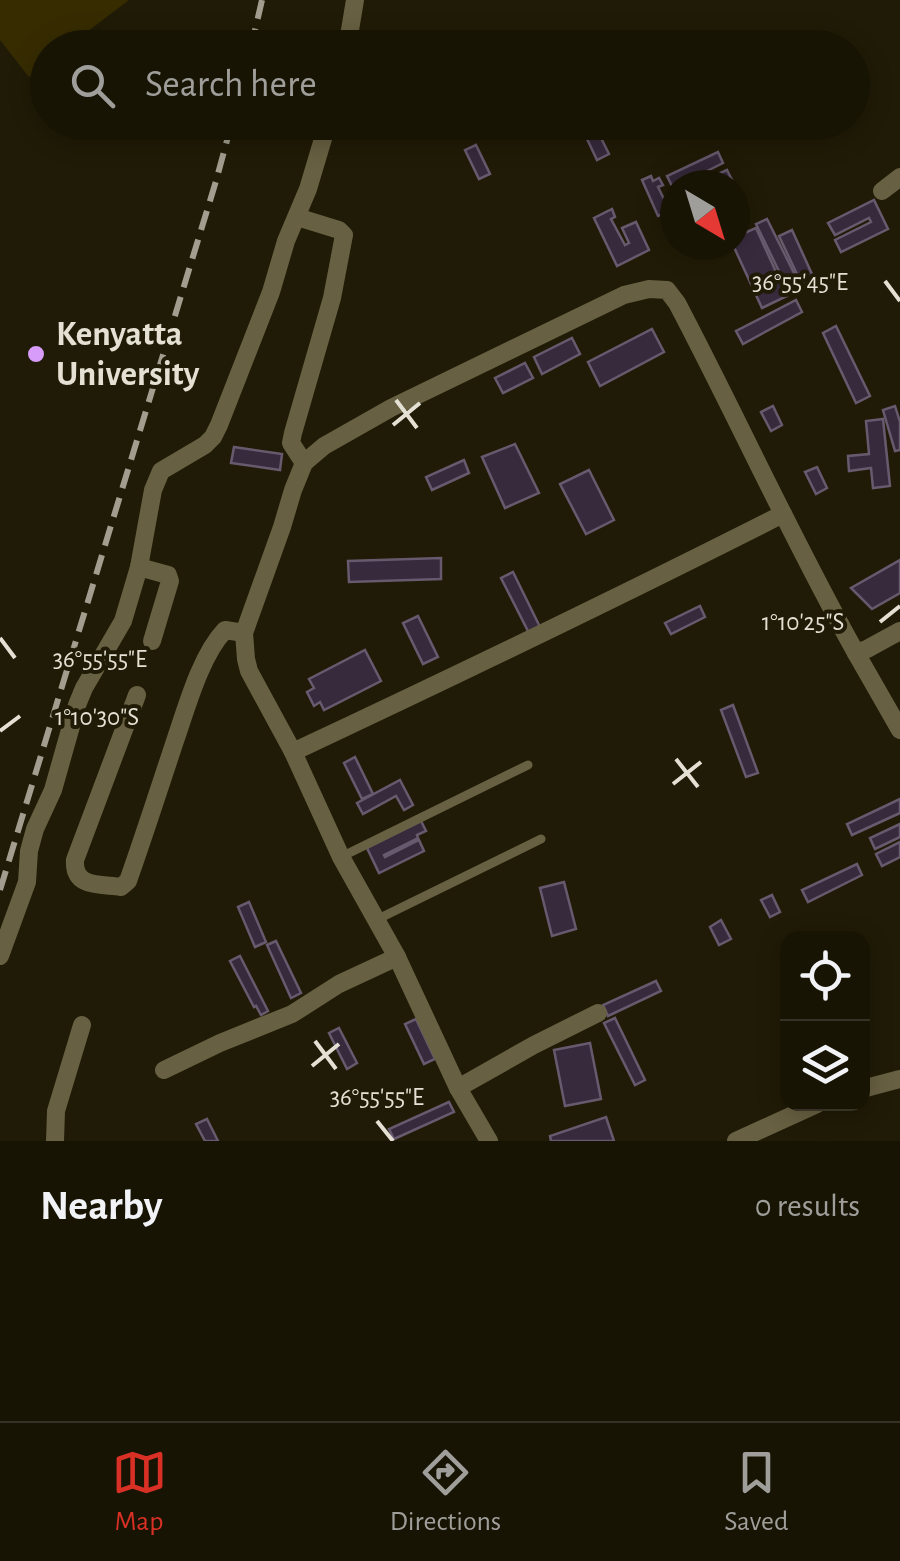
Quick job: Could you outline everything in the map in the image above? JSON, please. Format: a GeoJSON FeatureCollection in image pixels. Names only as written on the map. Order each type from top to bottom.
{"type":"FeatureCollection","features":[{"type":"Feature","properties":{"kind":"street"},"geometry":{"type":"LineString","coordinates":[[350,30],[356,0]]}},
{"type":"Feature","properties":{"kind":"street"},"geometry":{"type":"LineString","coordinates":[[0,956],[27,882],[35,828],[53,790],[77,705],[123,622],[153,490],[161,471],[214,437],[271,292],[324,140]]}},
{"type":"Feature","properties":{"kind":"street"},"geometry":{"type":"LineString","coordinates":[[882,191],[900,177]]}},
{"type":"Feature","properties":{"kind":"street"},"geometry":{"type":"LineString","coordinates":[[297,216],[344,235],[322,334],[293,433],[292,443],[304,464]]}},
{"type":"Feature","properties":{"kind":"street"},"geometry":{"type":"LineString","coordinates":[[489,1141],[458,1088],[397,957],[342,858],[246,658],[244,633],[304,464],[324,446],[375,416],[564,323],[624,295],[649,289],[667,290],[718,382],[821,591],[900,730]]}},
{"type":"Feature","properties":{"kind":"street"},"geometry":{"type":"LineString","coordinates":[[293,752],[444,682],[783,514]]}},
{"type":"Feature","properties":{"kind":"street"},"geometry":{"type":"LineString","coordinates":[[138,566],[168,575],[170,581],[152,641]]}},
{"type":"Feature","properties":{"kind":"street"},"geometry":{"type":"LineString","coordinates":[[137,694],[75,860],[74,871],[85,882],[121,887],[128,881],[203,668],[225,630],[244,633]]}},
{"type":"Feature","properties":{"kind":"street"},"geometry":{"type":"LineString","coordinates":[[856,653],[900,631]]}},
{"type":"Feature","properties":{"kind":"street"},"geometry":{"type":"LineString","coordinates":[[164,1070],[292,1014],[339,984],[397,957]]}},
{"type":"Feature","properties":{"kind":"street"},"geometry":{"type":"LineString","coordinates":[[458,1088],[598,1013]]}},
{"type":"Feature","properties":{"kind":"street"},"geometry":{"type":"LineString","coordinates":[[55,1141],[56,1111],[82,1025]]}},
{"type":"Feature","properties":{"kind":"street"},"geometry":{"type":"LineString","coordinates":[[870,1087],[900,1079]]}},
{"type":"Feature","properties":{"kind":"street"},"geometry":{"type":"LineString","coordinates":[[736,1141],[802,1111]]}},
{"type":"Feature","properties":{"kind":"lane"},"geometry":{"type":"LineString","coordinates":[[342,858],[528,764]]}},
{"type":"Feature","properties":{"kind":"lane"},"geometry":{"type":"LineString","coordinates":[[376,920],[542,839]]}},
{"type":"Feature","properties":{"kind":"shaded area"},"geometry":{"type":"Polygon","coordinates":[[[0,0],[129,0],[89,30],[30,30],[29,77],[0,40],[0,0]]]}},
{"type":"Feature","properties":{"kind":"building"},"geometry":{"type":"Polygon","coordinates":[[[588,140],[602,140],[609,154],[597,160],[588,140]]]}},
{"type":"Feature","properties":{"kind":"building"},"geometry":{"type":"Polygon","coordinates":[[[476,145],[490,174],[479,179],[465,150],[476,145]]]}},
{"type":"Feature","properties":{"kind":"building"},"geometry":{"type":"Polygon","coordinates":[[[718,152],[723,163],[709,170],[680,170],[718,152]]]}},
{"type":"Feature","properties":{"kind":"building"},"geometry":{"type":"Polygon","coordinates":[[[651,176],[653,181],[660,180],[660,215],[658,216],[642,180],[651,176]]]}},
{"type":"Feature","properties":{"kind":"building"},"geometry":{"type":"Polygon","coordinates":[[[874,200],[888,229],[841,252],[835,240],[871,222],[869,218],[835,235],[828,223],[874,200]]]}},
{"type":"Feature","properties":{"kind":"building"},"geometry":{"type":"Polygon","coordinates":[[[612,209],[615,217],[611,219],[625,245],[629,243],[622,228],[636,222],[649,250],[617,266],[594,218],[612,209]]]}},
{"type":"Feature","properties":{"kind":"building"},"geometry":{"type":"Polygon","coordinates":[[[767,219],[802,289],[790,294],[756,224],[767,219]]]}},
{"type":"Feature","properties":{"kind":"building"},"geometry":{"type":"Polygon","coordinates":[[[756,228],[787,296],[762,308],[740,260],[750,260],[750,231],[756,228]]]}},
{"type":"Feature","properties":{"kind":"building"},"geometry":{"type":"Polygon","coordinates":[[[792,230],[816,283],[804,289],[779,236],[792,230]]]}},
{"type":"Feature","properties":{"kind":"building"},"geometry":{"type":"Polygon","coordinates":[[[796,300],[802,312],[743,344],[736,331],[796,300]]]}},
{"type":"Feature","properties":{"kind":"building"},"geometry":{"type":"Polygon","coordinates":[[[836,326],[870,396],[856,403],[823,333],[836,326]]]}},
{"type":"Feature","properties":{"kind":"building"},"geometry":{"type":"Polygon","coordinates":[[[652,329],[664,352],[600,386],[588,362],[652,329]]]}},
{"type":"Feature","properties":{"kind":"building"},"geometry":{"type":"Polygon","coordinates":[[[572,338],[580,354],[542,374],[534,357],[572,338]]]}},
{"type":"Feature","properties":{"kind":"building"},"geometry":{"type":"Polygon","coordinates":[[[525,363],[533,378],[503,393],[495,378],[525,363]]]}},
{"type":"Feature","properties":{"kind":"building"},"geometry":{"type":"Polygon","coordinates":[[[773,406],[782,425],[771,431],[761,412],[773,406]]]}},
{"type":"Feature","properties":{"kind":"building"},"geometry":{"type":"Polygon","coordinates":[[[895,406],[900,422],[900,450],[895,451],[883,410],[895,406]]]}},
{"type":"Feature","properties":{"kind":"building"},"geometry":{"type":"Polygon","coordinates":[[[883,419],[890,486],[873,488],[871,468],[849,471],[848,456],[869,454],[866,421],[883,419]]]}},
{"type":"Feature","properties":{"kind":"building"},"geometry":{"type":"Polygon","coordinates":[[[515,444],[539,493],[505,508],[482,457],[515,444]]]}},
{"type":"Feature","properties":{"kind":"building"},"geometry":{"type":"Polygon","coordinates":[[[234,447],[282,454],[280,470],[231,463],[234,447]]]}},
{"type":"Feature","properties":{"kind":"building"},"geometry":{"type":"Polygon","coordinates":[[[464,460],[469,473],[432,490],[426,477],[464,460]]]}},
{"type":"Feature","properties":{"kind":"building"},"geometry":{"type":"Polygon","coordinates":[[[817,467],[827,488],[816,494],[805,472],[817,467]]]}},
{"type":"Feature","properties":{"kind":"building"},"geometry":{"type":"Polygon","coordinates":[[[589,470],[614,520],[586,534],[560,484],[589,470]]]}},
{"type":"Feature","properties":{"kind":"building"},"geometry":{"type":"Polygon","coordinates":[[[441,558],[441,579],[349,582],[348,561],[441,558]]]}},
{"type":"Feature","properties":{"kind":"building"},"geometry":{"type":"Polygon","coordinates":[[[900,560],[900,593],[872,609],[851,588],[900,560]]]}},
{"type":"Feature","properties":{"kind":"building"},"geometry":{"type":"Polygon","coordinates":[[[513,572],[541,629],[530,635],[501,578],[513,572]]]}},
{"type":"Feature","properties":{"kind":"building"},"geometry":{"type":"Polygon","coordinates":[[[700,606],[705,617],[671,634],[665,623],[700,606]]]}},
{"type":"Feature","properties":{"kind":"building"},"geometry":{"type":"Polygon","coordinates":[[[418,616],[438,657],[423,664],[403,623],[418,616]]]}},
{"type":"Feature","properties":{"kind":"building"},"geometry":{"type":"Polygon","coordinates":[[[365,650],[381,681],[324,710],[320,702],[314,706],[307,692],[314,688],[309,679],[365,650]]]}},
{"type":"Feature","properties":{"kind":"building"},"geometry":{"type":"Polygon","coordinates":[[[733,705],[758,773],[746,777],[721,710],[733,705]]]}},
{"type":"Feature","properties":{"kind":"building"},"geometry":{"type":"Polygon","coordinates":[[[355,757],[373,794],[362,799],[344,763],[355,757]]]}},
{"type":"Feature","properties":{"kind":"building"},"geometry":{"type":"Polygon","coordinates":[[[400,780],[413,805],[404,810],[396,796],[363,814],[357,803],[400,780]]]}},
{"type":"Feature","properties":{"kind":"building"},"geometry":{"type":"Polygon","coordinates":[[[900,799],[900,813],[852,835],[847,824],[900,799]]]}},
{"type":"Feature","properties":{"kind":"building"},"geometry":{"type":"Polygon","coordinates":[[[421,821],[426,831],[384,855],[419,840],[424,851],[379,873],[367,848],[421,821]]]}},
{"type":"Feature","properties":{"kind":"building"},"geometry":{"type":"Polygon","coordinates":[[[900,824],[900,837],[875,849],[870,838],[900,824]]]}},
{"type":"Feature","properties":{"kind":"building"},"geometry":{"type":"Polygon","coordinates":[[[900,842],[900,857],[882,866],[876,854],[900,842]]]}},
{"type":"Feature","properties":{"kind":"building"},"geometry":{"type":"Polygon","coordinates":[[[857,864],[862,875],[808,902],[802,890],[857,864]]]}},
{"type":"Feature","properties":{"kind":"building"},"geometry":{"type":"Polygon","coordinates":[[[564,882],[576,929],[552,936],[540,888],[564,882]]]}},
{"type":"Feature","properties":{"kind":"building"},"geometry":{"type":"Polygon","coordinates":[[[772,895],[780,912],[770,917],[761,900],[772,895]]]}},
{"type":"Feature","properties":{"kind":"building"},"geometry":{"type":"Polygon","coordinates":[[[249,902],[266,942],[255,947],[238,907],[249,902]]]}},
{"type":"Feature","properties":{"kind":"building"},"geometry":{"type":"Polygon","coordinates":[[[721,920],[731,939],[719,945],[710,927],[721,920]]]}},
{"type":"Feature","properties":{"kind":"building"},"geometry":{"type":"Polygon","coordinates":[[[276,941],[301,993],[291,998],[267,945],[276,941]]]}},
{"type":"Feature","properties":{"kind":"building"},"geometry":{"type":"Polygon","coordinates":[[[240,956],[268,1011],[261,1015],[230,961],[240,956]]]}},
{"type":"Feature","properties":{"kind":"building"},"geometry":{"type":"Polygon","coordinates":[[[656,981],[661,991],[608,1016],[603,1005],[656,981]]]}},
{"type":"Feature","properties":{"kind":"building"},"geometry":{"type":"Polygon","coordinates":[[[615,1018],[645,1080],[635,1085],[604,1023],[615,1018]]]}},
{"type":"Feature","properties":{"kind":"building"},"geometry":{"type":"Polygon","coordinates":[[[416,1019],[435,1059],[424,1064],[405,1024],[416,1019]]]}},
{"type":"Feature","properties":{"kind":"building"},"geometry":{"type":"Polygon","coordinates":[[[339,1028],[357,1063],[347,1069],[329,1033],[339,1028]]]}},
{"type":"Feature","properties":{"kind":"building"},"geometry":{"type":"Polygon","coordinates":[[[590,1043],[601,1099],[565,1106],[554,1050],[590,1043]]]}},
{"type":"Feature","properties":{"kind":"building"},"geometry":{"type":"Polygon","coordinates":[[[449,1102],[454,1112],[394,1139],[389,1129],[449,1102]]]}},
{"type":"Feature","properties":{"kind":"building"},"geometry":{"type":"Polygon","coordinates":[[[606,1117],[614,1141],[551,1141],[550,1136],[606,1117]]]}},
{"type":"Feature","properties":{"kind":"building"},"geometry":{"type":"Polygon","coordinates":[[[207,1119],[218,1141],[205,1141],[196,1124],[207,1119]]]}},
{"type":"Feature","properties":{"kind":"railway"},"geometry":{"type":"LineString","coordinates":[[255,30],[262,0]]}},
{"type":"Feature","properties":{"kind":"railway"},"geometry":{"type":"LineString","coordinates":[[0,890],[227,140]]}},
{"type":"Feature","properties":{"kind":"place","name":"Kenyatta University"},"geometry":{"type":"Point","coordinates":[36,354]}}]}
